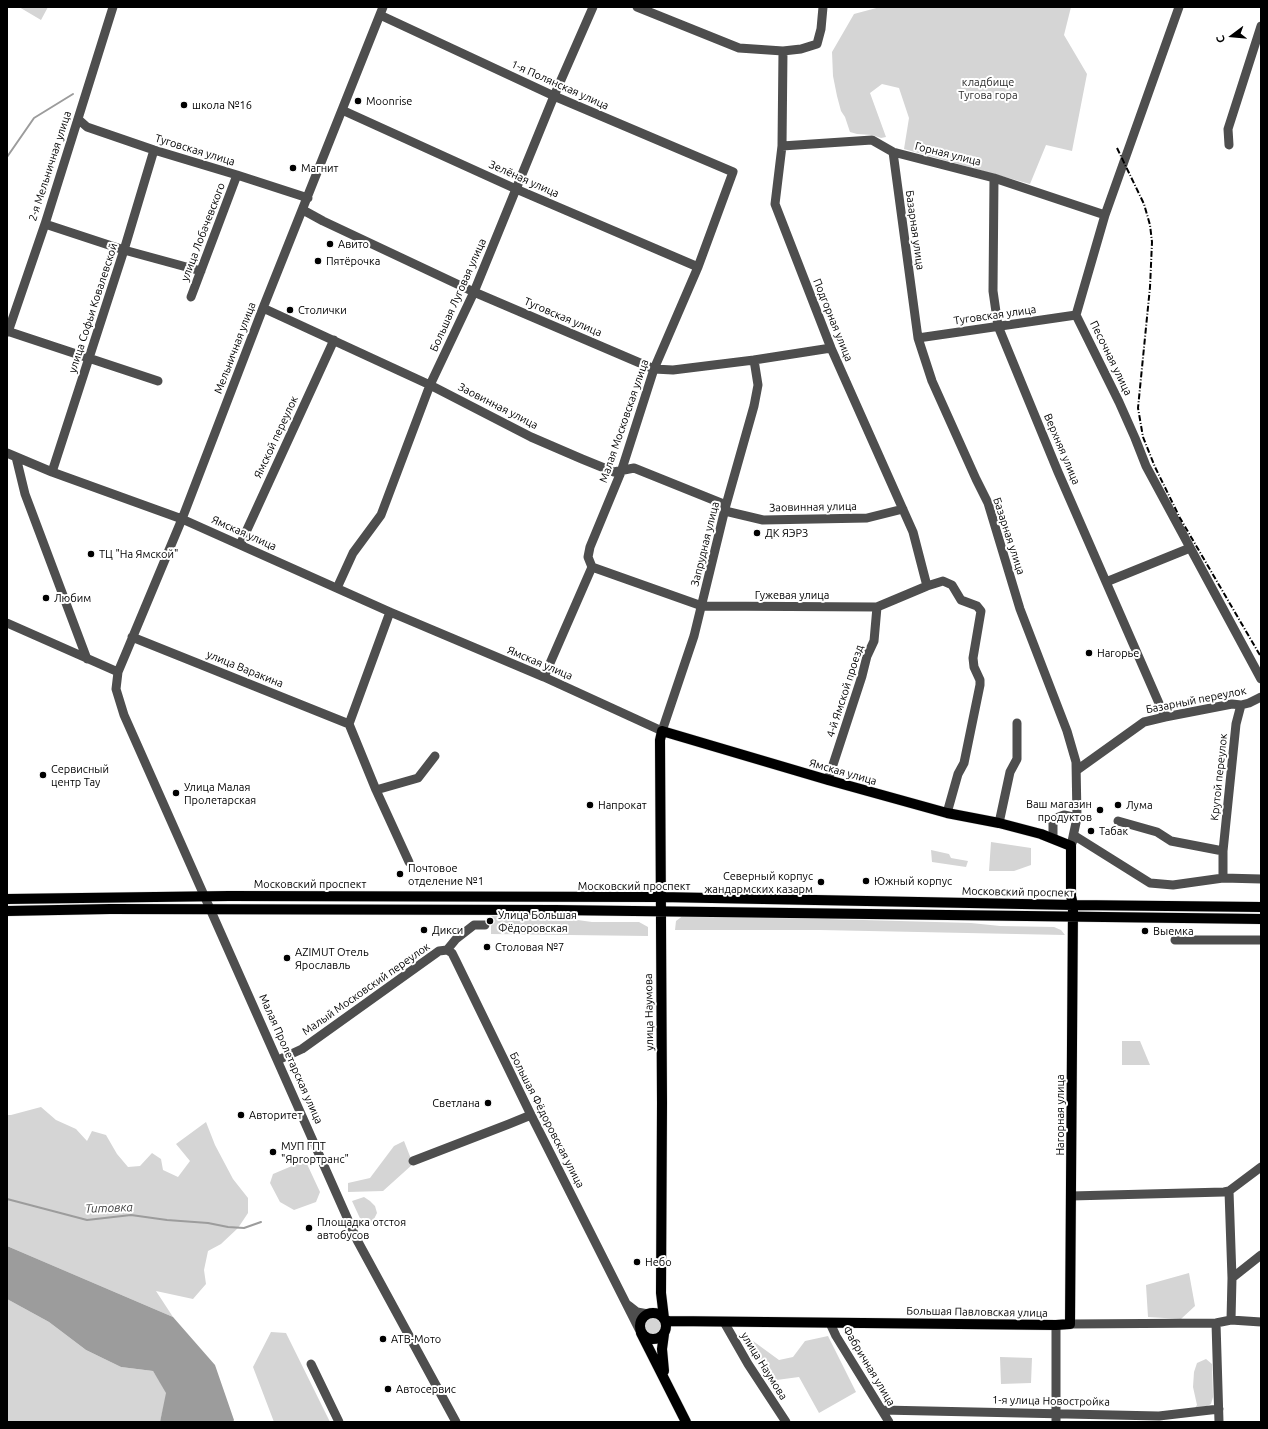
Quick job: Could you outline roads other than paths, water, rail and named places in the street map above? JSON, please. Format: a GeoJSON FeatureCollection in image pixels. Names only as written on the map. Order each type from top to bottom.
{"type":"FeatureCollection","features":[{"type":"Feature","properties":{"kind":"main road","name":"Ямская улица"},"geometry":{"type":"LineString","coordinates":[[662,731],[947,813],[998,823],[1041,834],[1070,846]]}},
{"type":"Feature","properties":{"kind":"main road","name":"улица Наумова"},"geometry":{"type":"LineString","coordinates":[[662,731],[660,740],[662,1084],[661,1293],[664,1319]]}},
{"type":"Feature","properties":{"kind":"main road","name":"Базарная улица"},"geometry":{"type":"LineString","coordinates":[[1070,846],[1071,896],[1073,905]]}},
{"type":"Feature","properties":{"kind":"main road","name":"Московский проспект"},"geometry":{"type":"LineString","coordinates":[[7,898],[204,896],[660,897],[1261,907]]}},
{"type":"Feature","properties":{"kind":"main road","name":"Нагорная улица"},"geometry":{"type":"LineString","coordinates":[[1070,1324],[1073,905]]}},
{"type":"Feature","properties":{"kind":"main road"},"geometry":{"type":"LineString","coordinates":[[7,911],[555,910],[1261,919]]}},
{"type":"Feature","properties":{"kind":"main road","name":"улица Наумова"},"geometry":{"type":"LineString","coordinates":[[649,1314],[659,1303],[661,1293]]}},
{"type":"Feature","properties":{"kind":"main road"},"geometry":{"type":"LineString","coordinates":[[649,1314],[656,1314],[664,1319],[666,1327],[665,1333],[660,1338],[654,1340],[648,1339],[641,1333],[640,1322],[644,1317],[649,1314]]}},
{"type":"Feature","properties":{"kind":"main road","name":"Большая Павловская улица"},"geometry":{"type":"LineString","coordinates":[[664,1319],[669,1322],[1070,1324]]}},
{"type":"Feature","properties":{"kind":"main road","name":"Большая Павловская улица"},"geometry":{"type":"LineString","coordinates":[[665,1333],[693,1321]]}},
{"type":"Feature","properties":{"kind":"main road","name":"Большая Фёдоровская улица"},"geometry":{"type":"LineString","coordinates":[[641,1333],[686,1422]]}},
{"type":"Feature","properties":{"kind":"main road","name":"Большая Фёдоровская улица"},"geometry":{"type":"LineString","coordinates":[[665,1333],[662,1362],[667,1382]]}},
{"type":"Feature","properties":{"kind":"street","name":"2-я Мельничная улица"},"geometry":{"type":"LineString","coordinates":[[7,332],[45,224],[113,7]]}},
{"type":"Feature","properties":{"kind":"street","name":"Большая Луговая улица"},"geometry":{"type":"LineString","coordinates":[[337,588],[353,552],[380,515],[430,385],[474,292],[554,96],[594,7]]}},
{"type":"Feature","properties":{"kind":"street"},"geometry":{"type":"LineString","coordinates":[[636,7],[739,48],[783,51],[801,49],[817,44],[822,29],[823,7]]}},
{"type":"Feature","properties":{"kind":"street","name":"Песочная улица"},"geometry":{"type":"LineString","coordinates":[[1179,7],[1105,215],[1076,315],[1119,402],[1146,466],[1261,679]]}},
{"type":"Feature","properties":{"kind":"street","name":"1-я Полянская улица"},"geometry":{"type":"LineString","coordinates":[[381,11],[554,96],[733,172]]}},
{"type":"Feature","properties":{"kind":"street","name":"Мельничная улица"},"geometry":{"type":"LineString","coordinates":[[119,698],[116,689],[118,672],[182,519],[263,308],[308,198],[381,11]]}},
{"type":"Feature","properties":{"kind":"street"},"geometry":{"type":"LineString","coordinates":[[1229,145],[1228,129],[1261,26]]}},
{"type":"Feature","properties":{"kind":"street","name":"Подгорная улица"},"geometry":{"type":"LineString","coordinates":[[783,51],[782,146],[776,204],[831,348],[913,532],[927,586]]}},
{"type":"Feature","properties":{"kind":"street","name":"Зелёная улица"},"geometry":{"type":"LineString","coordinates":[[342,110],[516,189],[698,267]]}},
{"type":"Feature","properties":{"kind":"street","name":"Туговская улица"},"geometry":{"type":"LineString","coordinates":[[78,119],[87,128],[308,198]]}},
{"type":"Feature","properties":{"kind":"street","name":"Горная улица"},"geometry":{"type":"LineString","coordinates":[[782,146],[872,140],[893,152],[994,178],[1105,215]]}},
{"type":"Feature","properties":{"kind":"street","name":"улица Софьи Ковалевской"},"geometry":{"type":"LineString","coordinates":[[52,472],[124,250],[154,150]]}},
{"type":"Feature","properties":{"kind":"street","name":"Базарная улица"},"geometry":{"type":"LineString","coordinates":[[893,152],[918,338],[932,381],[988,503],[1020,609],[1067,731],[1076,762],[1077,818],[1070,846]]}},
{"type":"Feature","properties":{"kind":"street","name":"Малая Московская улица"},"geometry":{"type":"LineString","coordinates":[[592,567],[588,557],[590,547],[621,472],[654,369],[698,267],[733,172]]}},
{"type":"Feature","properties":{"kind":"street","name":"улица Лобачевского"},"geometry":{"type":"LineString","coordinates":[[191,297],[237,175]]}},
{"type":"Feature","properties":{"kind":"street","name":"Верхняя улица"},"geometry":{"type":"LineString","coordinates":[[994,178],[993,291],[998,326],[1058,472],[1165,716]]}},
{"type":"Feature","properties":{"kind":"street","name":"Туговская улица"},"geometry":{"type":"LineString","coordinates":[[303,210],[323,221],[474,292],[654,369],[673,370],[754,360],[831,348]]}},
{"type":"Feature","properties":{"kind":"street"},"geometry":{"type":"LineString","coordinates":[[45,224],[124,250],[201,271]]}},
{"type":"Feature","properties":{"kind":"street","name":"Заовинная улица"},"geometry":{"type":"LineString","coordinates":[[263,308],[430,385],[531,437],[614,472],[621,472],[634,468],[725,508],[763,520],[867,518],[903,509]]}},
{"type":"Feature","properties":{"kind":"street","name":"Туговская улица"},"geometry":{"type":"LineString","coordinates":[[918,338],[1076,315]]}},
{"type":"Feature","properties":{"kind":"street"},"geometry":{"type":"LineString","coordinates":[[7,332],[158,381]]}},
{"type":"Feature","properties":{"kind":"street","name":"Ямской переулок"},"geometry":{"type":"LineString","coordinates":[[240,545],[334,340]]}},
{"type":"Feature","properties":{"kind":"street","name":"Запрудная улица"},"geometry":{"type":"LineString","coordinates":[[662,731],[694,636],[725,508],[754,406],[758,385],[754,360]]}},
{"type":"Feature","properties":{"kind":"street","name":"Ямская улица"},"geometry":{"type":"LineString","coordinates":[[7,453],[52,472],[182,519],[390,612],[544,677],[662,731]]}},
{"type":"Feature","properties":{"kind":"street"},"geometry":{"type":"LineString","coordinates":[[16,457],[24,494],[87,659]]}},
{"type":"Feature","properties":{"kind":"street"},"geometry":{"type":"LineString","coordinates":[[1106,582],[1190,548]]}},
{"type":"Feature","properties":{"kind":"street"},"geometry":{"type":"LineString","coordinates":[[544,677],[592,567]]}},
{"type":"Feature","properties":{"kind":"street","name":"Гужевая улица"},"geometry":{"type":"LineString","coordinates":[[592,567],[702,606],[877,608],[927,586],[943,581],[952,585],[961,600],[977,606],[981,611],[973,658],[974,667],[980,680],[980,685],[964,763],[958,774],[947,813]]}},
{"type":"Feature","properties":{"kind":"street","name":"4-й Ямской проезд"},"geometry":{"type":"LineString","coordinates":[[828,780],[862,676],[867,656],[874,641],[877,608]]}},
{"type":"Feature","properties":{"kind":"street"},"geometry":{"type":"LineString","coordinates":[[390,612],[349,724],[376,790],[409,862]]}},
{"type":"Feature","properties":{"kind":"street"},"geometry":{"type":"LineString","coordinates":[[7,623],[118,672]]}},
{"type":"Feature","properties":{"kind":"street","name":"улица Варакина"},"geometry":{"type":"LineString","coordinates":[[132,637],[349,724]]}},
{"type":"Feature","properties":{"kind":"street","name":"Базарный переулок"},"geometry":{"type":"LineString","coordinates":[[1077,770],[1144,722],[1165,716],[1232,704],[1240,705],[1249,703],[1261,697]]}},
{"type":"Feature","properties":{"kind":"street","name":"Малая Пролетарская улица"},"geometry":{"type":"LineString","coordinates":[[119,698],[124,715],[170,815],[210,910],[357,1240],[456,1422]]}},
{"type":"Feature","properties":{"kind":"street","name":"Крутой переулок"},"geometry":{"type":"LineString","coordinates":[[1223,878],[1224,851],[1236,724],[1240,705]]}},
{"type":"Feature","properties":{"kind":"street"},"geometry":{"type":"LineString","coordinates":[[998,823],[1010,772],[1017,759],[1017,722]]}},
{"type":"Feature","properties":{"kind":"street"},"geometry":{"type":"LineString","coordinates":[[376,790],[418,778],[435,756]]}},
{"type":"Feature","properties":{"kind":"street"},"geometry":{"type":"LineString","coordinates":[[1053,838],[1053,821],[1056,818],[1064,816],[1077,818]]}},
{"type":"Feature","properties":{"kind":"street"},"geometry":{"type":"LineString","coordinates":[[1118,821],[1157,832],[1171,841],[1224,851]]}},
{"type":"Feature","properties":{"kind":"street"},"geometry":{"type":"LineString","coordinates":[[1070,846],[1075,836],[1150,883],[1173,885],[1223,878],[1261,880]]}},
{"type":"Feature","properties":{"kind":"street","name":"Малый Московский переулок"},"geometry":{"type":"LineString","coordinates":[[278,1060],[302,1049],[438,951],[447,950],[456,939],[474,925],[485,925]]}},
{"type":"Feature","properties":{"kind":"street"},"geometry":{"type":"LineString","coordinates":[[1175,940],[1261,940]]}},
{"type":"Feature","properties":{"kind":"street","name":"Большая Фёдоровская улица"},"geometry":{"type":"LineString","coordinates":[[447,950],[452,954],[641,1333]]}},
{"type":"Feature","properties":{"kind":"street"},"geometry":{"type":"LineString","coordinates":[[413,1161],[531,1115]]}},
{"type":"Feature","properties":{"kind":"street"},"geometry":{"type":"LineString","coordinates":[[1071,1196],[1224,1192],[1229,1191],[1261,1167]]}},
{"type":"Feature","properties":{"kind":"street"},"geometry":{"type":"LineString","coordinates":[[1229,1191],[1232,1278],[1231,1320]]}},
{"type":"Feature","properties":{"kind":"street"},"geometry":{"type":"LineString","coordinates":[[1232,1278],[1261,1255]]}},
{"type":"Feature","properties":{"kind":"street","name":"Большая Фёдоровская улица"},"geometry":{"type":"LineString","coordinates":[[626,1302],[634,1310],[642,1314],[649,1314]]}},
{"type":"Feature","properties":{"kind":"street","name":"Большая Павловская улица"},"geometry":{"type":"LineString","coordinates":[[1070,1324],[1216,1323],[1231,1320],[1261,1322]]}},
{"type":"Feature","properties":{"kind":"street","name":"улица Наумова"},"geometry":{"type":"LineString","coordinates":[[724,1322],[748,1364],[786,1422]]}},
{"type":"Feature","properties":{"kind":"street","name":"Фабричная улица"},"geometry":{"type":"LineString","coordinates":[[830,1323],[836,1336],[889,1422]]}},
{"type":"Feature","properties":{"kind":"street"},"geometry":{"type":"LineString","coordinates":[[1216,1323],[1219,1422]]}},
{"type":"Feature","properties":{"kind":"street"},"geometry":{"type":"LineString","coordinates":[[1056,1325],[1056,1418]]}},
{"type":"Feature","properties":{"kind":"street"},"geometry":{"type":"LineString","coordinates":[[311,1364],[339,1422]]}},
{"type":"Feature","properties":{"kind":"street","name":"1-я улица Новостройка"},"geometry":{"type":"LineString","coordinates":[[882,1410],[1056,1418],[1160,1416],[1219,1409]]}},
{"type":"Feature","properties":{"kind":"waterway"},"geometry":{"type":"LineString","coordinates":[[7,157],[34,118],[73,94]]}},
{"type":"Feature","properties":{"kind":"waterway","name":"Титовка"},"geometry":{"type":"LineString","coordinates":[[7,1199],[87,1220],[131,1215],[244,1228],[261,1222]]}},
{"type":"Feature","properties":{"kind":"railway"},"geometry":{"type":"LineString","coordinates":[[1117,148],[1144,204],[1150,225],[1152,242],[1150,287],[1138,408],[1143,437],[1155,467],[1180,518],[1261,657]]}},
{"type":"Feature","properties":{"kind":"place","name":"Moonrise"},"geometry":{"type":"Point","coordinates":[358,101]}},
{"type":"Feature","properties":{"kind":"place","name":"школа №16"},"geometry":{"type":"Point","coordinates":[184,105]}},
{"type":"Feature","properties":{"kind":"place","name":"Магнит"},"geometry":{"type":"Point","coordinates":[293,168]}},
{"type":"Feature","properties":{"kind":"place","name":"Авито"},"geometry":{"type":"Point","coordinates":[330,244]}},
{"type":"Feature","properties":{"kind":"place","name":"Пятёрочка"},"geometry":{"type":"Point","coordinates":[318,261]}},
{"type":"Feature","properties":{"kind":"place","name":"Столички"},"geometry":{"type":"Point","coordinates":[290,310]}},
{"type":"Feature","properties":{"kind":"place","name":"ДК ЯЭРЗ"},"geometry":{"type":"Point","coordinates":[757,533]}},
{"type":"Feature","properties":{"kind":"place","name":"ТЦ \"На Ямской\""},"geometry":{"type":"Point","coordinates":[91,554]}},
{"type":"Feature","properties":{"kind":"place","name":"Любим"},"geometry":{"type":"Point","coordinates":[46,598]}},
{"type":"Feature","properties":{"kind":"place","name":"Нагорье"},"geometry":{"type":"Point","coordinates":[1089,653]}},
{"type":"Feature","properties":{"kind":"place","name":"Сервисный центр Тау"},"geometry":{"type":"Point","coordinates":[43,775]}},
{"type":"Feature","properties":{"kind":"place","name":"Улица Малая Пролетарская"},"geometry":{"type":"Point","coordinates":[176,793]}},
{"type":"Feature","properties":{"kind":"place","name":"Напрокат"},"geometry":{"type":"Point","coordinates":[590,805]}},
{"type":"Feature","properties":{"kind":"place","name":"Лума"},"geometry":{"type":"Point","coordinates":[1118,805]}},
{"type":"Feature","properties":{"kind":"place","name":"Ваш магазин продуктов"},"geometry":{"type":"Point","coordinates":[1100,810]}},
{"type":"Feature","properties":{"kind":"place","name":"Табак"},"geometry":{"type":"Point","coordinates":[1091,831]}},
{"type":"Feature","properties":{"kind":"place","name":"Почтовое отделение №1"},"geometry":{"type":"Point","coordinates":[400,874]}},
{"type":"Feature","properties":{"kind":"place","name":"Южный корпус"},"geometry":{"type":"Point","coordinates":[866,881]}},
{"type":"Feature","properties":{"kind":"place","name":"Северный корпус жандармских казарм"},"geometry":{"type":"Point","coordinates":[821,882]}},
{"type":"Feature","properties":{"kind":"place","name":"Улица Большая Фёдоровская"},"geometry":{"type":"Point","coordinates":[490,921]}},
{"type":"Feature","properties":{"kind":"place","name":"Дикси"},"geometry":{"type":"Point","coordinates":[424,930]}},
{"type":"Feature","properties":{"kind":"place","name":"Выемка"},"geometry":{"type":"Point","coordinates":[1145,931]}},
{"type":"Feature","properties":{"kind":"place","name":"Столовая №7"},"geometry":{"type":"Point","coordinates":[487,947]}},
{"type":"Feature","properties":{"kind":"place","name":"AZIMUT Отель Ярославль"},"geometry":{"type":"Point","coordinates":[287,958]}},
{"type":"Feature","properties":{"kind":"place","name":"Светлана"},"geometry":{"type":"Point","coordinates":[488,1103]}},
{"type":"Feature","properties":{"kind":"place","name":"Авторитет"},"geometry":{"type":"Point","coordinates":[241,1115]}},
{"type":"Feature","properties":{"kind":"place","name":"МУП ГПТ \"Яргортранс\""},"geometry":{"type":"Point","coordinates":[273,1152]}},
{"type":"Feature","properties":{"kind":"place","name":"Площадка отстоя автобусов"},"geometry":{"type":"Point","coordinates":[309,1228]}},
{"type":"Feature","properties":{"kind":"place","name":"Небо"},"geometry":{"type":"Point","coordinates":[637,1262]}},
{"type":"Feature","properties":{"kind":"place","name":"АТВ-Мото"},"geometry":{"type":"Point","coordinates":[383,1339]}},
{"type":"Feature","properties":{"kind":"place","name":"Автосервис"},"geometry":{"type":"Point","coordinates":[388,1389]}},
{"type":"Feature","properties":{"kind":"park label","name":"кладбище Тугова гора"},"geometry":{"type":"Point","coordinates":[988,88]}}]}
